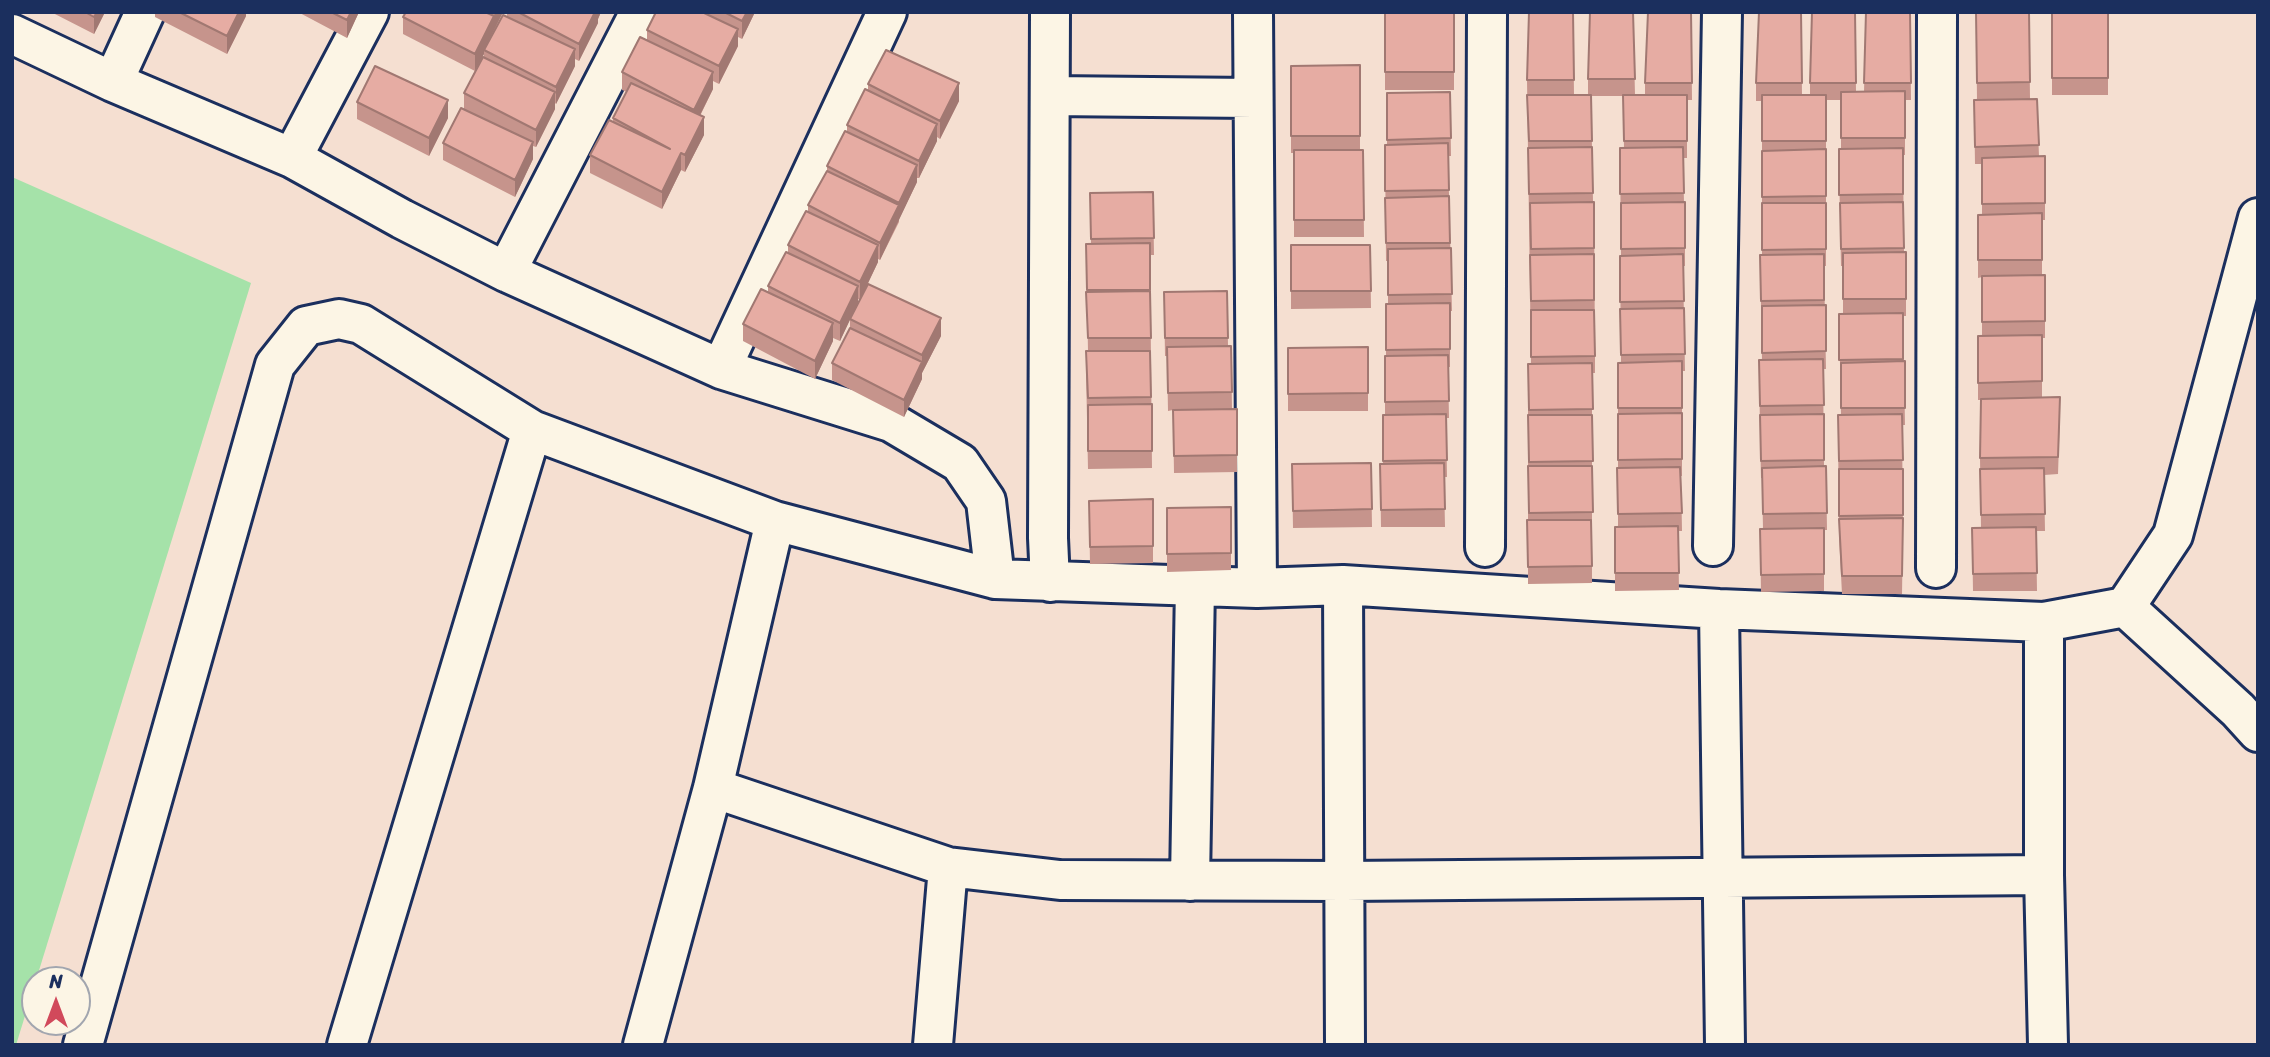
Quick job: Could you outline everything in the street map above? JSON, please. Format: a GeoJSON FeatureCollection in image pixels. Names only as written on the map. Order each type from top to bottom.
{"type":"FeatureCollection","features":[{"type":"Feature","properties":{"kind":"street"},"geometry":{"type":"LineString","coordinates":[[113,82],[145,12]]}},
{"type":"Feature","properties":{"kind":"street"},"geometry":{"type":"LineString","coordinates":[[292,158],[369,12]]}},
{"type":"Feature","properties":{"kind":"street"},"geometry":{"type":"LineString","coordinates":[[506,272],[639,12]]}},
{"type":"Feature","properties":{"kind":"street"},"geometry":{"type":"LineString","coordinates":[[721,369],[887,12]]}},
{"type":"Feature","properties":{"kind":"street"},"geometry":{"type":"LineString","coordinates":[[1049,582],[1050,12]]}},
{"type":"Feature","properties":{"kind":"street"},"geometry":{"type":"LineString","coordinates":[[1253,12],[1257,588]]}},
{"type":"Feature","properties":{"kind":"street"},"geometry":{"type":"LineString","coordinates":[[1485,547],[1487,12]]}},
{"type":"Feature","properties":{"kind":"street"},"geometry":{"type":"LineString","coordinates":[[1713,545],[1722,12]]}},
{"type":"Feature","properties":{"kind":"street"},"geometry":{"type":"LineString","coordinates":[[1937,12],[1937,568]]}},
{"type":"Feature","properties":{"kind":"street"},"geometry":{"type":"LineString","coordinates":[[12,34],[113,82],[292,158],[402,219],[506,272],[721,369],[891,422],[960,463],[986,501],[995,579]]}},
{"type":"Feature","properties":{"kind":"street"},"geometry":{"type":"LineString","coordinates":[[1049,96],[1253,98]]}},
{"type":"Feature","properties":{"kind":"street"},"geometry":{"type":"LineString","coordinates":[[83,1045],[275,365],[306,326],[339,319],[361,324],[532,430],[775,521],[995,579],[1257,588],[1343,585],[1719,609],[2044,622],[2125,607],[2173,535],[2258,218]]}},
{"type":"Feature","properties":{"kind":"street"},"geometry":{"type":"LineString","coordinates":[[347,1045],[532,430]]}},
{"type":"Feature","properties":{"kind":"street"},"geometry":{"type":"LineString","coordinates":[[643,1045],[712,788],[775,521]]}},
{"type":"Feature","properties":{"kind":"street"},"geometry":{"type":"LineString","coordinates":[[1191,881],[1195,585]]}},
{"type":"Feature","properties":{"kind":"street"},"geometry":{"type":"LineString","coordinates":[[1343,585],[1345,1045]]}},
{"type":"Feature","properties":{"kind":"street"},"geometry":{"type":"LineString","coordinates":[[2125,607],[2238,710],[2258,732]]}},
{"type":"Feature","properties":{"kind":"street"},"geometry":{"type":"LineString","coordinates":[[1719,609],[1725,1045]]}},
{"type":"Feature","properties":{"kind":"street"},"geometry":{"type":"LineString","coordinates":[[2044,622],[2044,876],[2048,1045]]}},
{"type":"Feature","properties":{"kind":"street"},"geometry":{"type":"LineString","coordinates":[[712,788],[948,867],[1059,880],[1345,881],[2044,876]]}},
{"type":"Feature","properties":{"kind":"street"},"geometry":{"type":"LineString","coordinates":[[933,1045],[948,867]]}},
{"type":"Feature","properties":{"kind":"green space"},"geometry":{"type":"Polygon","coordinates":[[[12,177],[251,283],[40,966],[21,966],[21,1029],[16,1045],[12,1045],[12,177]]]}},
{"type":"Feature","properties":{"kind":"building"},"geometry":{"type":"Polygon","coordinates":[[[179,12],[239,12],[227,36],[179,12]]]}},
{"type":"Feature","properties":{"kind":"building"},"geometry":{"type":"Polygon","coordinates":[[[331,12],[351,12],[347,20],[331,12]]]}},
{"type":"Feature","properties":{"kind":"building"},"geometry":{"type":"Polygon","coordinates":[[[406,12],[485,12],[494,16],[475,54],[403,17],[406,12]]]}},
{"type":"Feature","properties":{"kind":"building"},"geometry":{"type":"Polygon","coordinates":[[[518,12],[595,12],[579,44],[518,12]]]}},
{"type":"Feature","properties":{"kind":"building"},"geometry":{"type":"Polygon","coordinates":[[[656,12],[702,12],[738,29],[719,66],[647,30],[656,12]]]}},
{"type":"Feature","properties":{"kind":"building"},"geometry":{"type":"Polygon","coordinates":[[[724,12],[747,12],[742,21],[724,12]]]}},
{"type":"Feature","properties":{"kind":"building"},"geometry":{"type":"Polygon","coordinates":[[[1385,12],[1454,12],[1454,72],[1385,72],[1385,12]]]}},
{"type":"Feature","properties":{"kind":"building"},"geometry":{"type":"Polygon","coordinates":[[[1529,12],[1573,12],[1574,80],[1527,80],[1529,12]]]}},
{"type":"Feature","properties":{"kind":"building"},"geometry":{"type":"Polygon","coordinates":[[[1590,12],[1633,12],[1635,79],[1588,79],[1590,12]]]}},
{"type":"Feature","properties":{"kind":"building"},"geometry":{"type":"Polygon","coordinates":[[[1648,12],[1691,12],[1692,83],[1645,83],[1648,12]]]}},
{"type":"Feature","properties":{"kind":"building"},"geometry":{"type":"Polygon","coordinates":[[[1759,12],[1801,12],[1802,83],[1756,83],[1759,12]]]}},
{"type":"Feature","properties":{"kind":"building"},"geometry":{"type":"Polygon","coordinates":[[[1812,12],[1855,12],[1856,83],[1810,83],[1812,12]]]}},
{"type":"Feature","properties":{"kind":"building"},"geometry":{"type":"Polygon","coordinates":[[[1866,12],[1910,12],[1911,83],[1864,83],[1866,12]]]}},
{"type":"Feature","properties":{"kind":"building"},"geometry":{"type":"Polygon","coordinates":[[[1976,12],[2029,12],[2030,82],[1977,83],[1976,12]]]}},
{"type":"Feature","properties":{"kind":"building"},"geometry":{"type":"Polygon","coordinates":[[[2052,12],[2108,12],[2108,78],[2052,78],[2052,12]]]}},
{"type":"Feature","properties":{"kind":"building"},"geometry":{"type":"Polygon","coordinates":[[[503,15],[575,49],[556,87],[484,50],[503,15]]]}},
{"type":"Feature","properties":{"kind":"building"},"geometry":{"type":"Polygon","coordinates":[[[640,37],[713,72],[694,110],[622,72],[640,37]]]}},
{"type":"Feature","properties":{"kind":"building"},"geometry":{"type":"Polygon","coordinates":[[[886,50],[959,83],[940,121],[868,84],[886,50]]]}},
{"type":"Feature","properties":{"kind":"building"},"geometry":{"type":"Polygon","coordinates":[[[483,57],[555,92],[536,130],[464,93],[483,57]]]}},
{"type":"Feature","properties":{"kind":"building"},"geometry":{"type":"Polygon","coordinates":[[[1360,65],[1360,136],[1291,136],[1291,66],[1360,65]]]}},
{"type":"Feature","properties":{"kind":"building"},"geometry":{"type":"Polygon","coordinates":[[[375,66],[448,100],[429,138],[357,102],[375,66]]]}},
{"type":"Feature","properties":{"kind":"building"},"geometry":{"type":"Polygon","coordinates":[[[631,83],[704,117],[685,155],[681,153],[662,192],[590,155],[609,120],[670,149],[613,118],[631,83]]]}},
{"type":"Feature","properties":{"kind":"building"},"geometry":{"type":"Polygon","coordinates":[[[865,89],[937,124],[919,161],[847,125],[865,89]]]}},
{"type":"Feature","properties":{"kind":"building"},"geometry":{"type":"Polygon","coordinates":[[[1905,91],[1905,138],[1841,138],[1841,92],[1905,91]]]}},
{"type":"Feature","properties":{"kind":"building"},"geometry":{"type":"Polygon","coordinates":[[[1450,92],[1451,138],[1387,140],[1387,93],[1450,92]]]}},
{"type":"Feature","properties":{"kind":"building"},"geometry":{"type":"Polygon","coordinates":[[[1527,95],[1591,95],[1592,141],[1529,141],[1527,95]]]}},
{"type":"Feature","properties":{"kind":"building"},"geometry":{"type":"Polygon","coordinates":[[[1623,95],[1687,95],[1687,141],[1624,141],[1623,95]]]}},
{"type":"Feature","properties":{"kind":"building"},"geometry":{"type":"Polygon","coordinates":[[[1762,95],[1826,95],[1826,141],[1762,141],[1762,95]]]}},
{"type":"Feature","properties":{"kind":"building"},"geometry":{"type":"Polygon","coordinates":[[[2037,99],[2039,145],[1975,147],[1974,100],[2037,99]]]}},
{"type":"Feature","properties":{"kind":"building"},"geometry":{"type":"Polygon","coordinates":[[[461,108],[533,142],[515,180],[443,143],[461,108]]]}},
{"type":"Feature","properties":{"kind":"building"},"geometry":{"type":"Polygon","coordinates":[[[845,131],[917,165],[899,203],[827,166],[845,131]]]}},
{"type":"Feature","properties":{"kind":"building"},"geometry":{"type":"Polygon","coordinates":[[[1448,143],[1449,190],[1385,191],[1385,145],[1448,143]]]}},
{"type":"Feature","properties":{"kind":"building"},"geometry":{"type":"Polygon","coordinates":[[[1592,147],[1593,193],[1529,194],[1528,148],[1592,147]]]}},
{"type":"Feature","properties":{"kind":"building"},"geometry":{"type":"Polygon","coordinates":[[[1683,147],[1684,193],[1620,194],[1620,148],[1683,147]]]}},
{"type":"Feature","properties":{"kind":"building"},"geometry":{"type":"Polygon","coordinates":[[[1903,148],[1903,194],[1839,195],[1839,149],[1903,148]]]}},
{"type":"Feature","properties":{"kind":"building"},"geometry":{"type":"Polygon","coordinates":[[[1826,149],[1826,196],[1762,197],[1762,151],[1826,149]]]}},
{"type":"Feature","properties":{"kind":"building"},"geometry":{"type":"Polygon","coordinates":[[[1294,150],[1363,150],[1364,220],[1294,220],[1294,150]]]}},
{"type":"Feature","properties":{"kind":"building"},"geometry":{"type":"Polygon","coordinates":[[[2045,156],[2045,203],[1982,204],[1982,158],[2045,156]]]}},
{"type":"Feature","properties":{"kind":"building"},"geometry":{"type":"Polygon","coordinates":[[[827,171],[899,205],[880,243],[808,205],[827,171]]]}},
{"type":"Feature","properties":{"kind":"building"},"geometry":{"type":"Polygon","coordinates":[[[1153,192],[1154,238],[1091,239],[1090,193],[1153,192]]]}},
{"type":"Feature","properties":{"kind":"building"},"geometry":{"type":"Polygon","coordinates":[[[1449,196],[1450,243],[1386,243],[1385,198],[1449,196]]]}},
{"type":"Feature","properties":{"kind":"building"},"geometry":{"type":"Polygon","coordinates":[[[1594,202],[1594,248],[1531,249],[1530,203],[1594,202]]]}},
{"type":"Feature","properties":{"kind":"building"},"geometry":{"type":"Polygon","coordinates":[[[1685,202],[1685,248],[1621,249],[1621,203],[1685,202]]]}},
{"type":"Feature","properties":{"kind":"building"},"geometry":{"type":"Polygon","coordinates":[[[1903,202],[1904,248],[1841,249],[1840,203],[1903,202]]]}},
{"type":"Feature","properties":{"kind":"building"},"geometry":{"type":"Polygon","coordinates":[[[1762,203],[1826,203],[1826,249],[1762,250],[1762,203]]]}},
{"type":"Feature","properties":{"kind":"building"},"geometry":{"type":"Polygon","coordinates":[[[806,211],[878,245],[860,282],[788,245],[806,211]]]}},
{"type":"Feature","properties":{"kind":"building"},"geometry":{"type":"Polygon","coordinates":[[[2042,213],[2042,260],[1978,260],[1978,215],[2042,213]]]}},
{"type":"Feature","properties":{"kind":"building"},"geometry":{"type":"Polygon","coordinates":[[[1150,243],[1150,290],[1087,290],[1086,244],[1150,243]]]}},
{"type":"Feature","properties":{"kind":"building"},"geometry":{"type":"Polygon","coordinates":[[[1291,245],[1370,245],[1371,291],[1291,291],[1291,245]]]}},
{"type":"Feature","properties":{"kind":"building"},"geometry":{"type":"Polygon","coordinates":[[[1451,248],[1452,294],[1388,295],[1388,249],[1451,248]]]}},
{"type":"Feature","properties":{"kind":"building"},"geometry":{"type":"Polygon","coordinates":[[[786,252],[858,286],[840,323],[768,286],[786,252]]]}},
{"type":"Feature","properties":{"kind":"building"},"geometry":{"type":"Polygon","coordinates":[[[1906,252],[1906,299],[1843,299],[1843,253],[1906,252]]]}},
{"type":"Feature","properties":{"kind":"building"},"geometry":{"type":"Polygon","coordinates":[[[1594,254],[1594,300],[1531,301],[1530,255],[1594,254]]]}},
{"type":"Feature","properties":{"kind":"building"},"geometry":{"type":"Polygon","coordinates":[[[1683,254],[1684,301],[1620,302],[1620,256],[1683,254]]]}},
{"type":"Feature","properties":{"kind":"building"},"geometry":{"type":"Polygon","coordinates":[[[1824,254],[1824,300],[1761,301],[1760,255],[1824,254]]]}},
{"type":"Feature","properties":{"kind":"building"},"geometry":{"type":"Polygon","coordinates":[[[2045,275],[2045,321],[1982,322],[1982,276],[2045,275]]]}},
{"type":"Feature","properties":{"kind":"building"},"geometry":{"type":"Polygon","coordinates":[[[868,284],[941,318],[922,355],[850,319],[868,284]]]}},
{"type":"Feature","properties":{"kind":"building"},"geometry":{"type":"Polygon","coordinates":[[[761,289],[833,323],[815,361],[743,324],[761,289]]]}},
{"type":"Feature","properties":{"kind":"building"},"geometry":{"type":"Polygon","coordinates":[[[1150,291],[1151,338],[1088,338],[1086,292],[1150,291]]]}},
{"type":"Feature","properties":{"kind":"building"},"geometry":{"type":"Polygon","coordinates":[[[1227,291],[1228,338],[1165,338],[1164,292],[1227,291]]]}},
{"type":"Feature","properties":{"kind":"building"},"geometry":{"type":"Polygon","coordinates":[[[1450,303],[1450,349],[1386,350],[1386,304],[1450,303]]]}},
{"type":"Feature","properties":{"kind":"building"},"geometry":{"type":"Polygon","coordinates":[[[1826,305],[1826,351],[1762,353],[1762,306],[1826,305]]]}},
{"type":"Feature","properties":{"kind":"building"},"geometry":{"type":"Polygon","coordinates":[[[1684,308],[1685,354],[1621,355],[1620,309],[1684,308]]]}},
{"type":"Feature","properties":{"kind":"building"},"geometry":{"type":"Polygon","coordinates":[[[1531,310],[1594,310],[1595,356],[1531,357],[1531,310]]]}},
{"type":"Feature","properties":{"kind":"building"},"geometry":{"type":"Polygon","coordinates":[[[1903,313],[1903,359],[1839,360],[1839,314],[1903,313]]]}},
{"type":"Feature","properties":{"kind":"building"},"geometry":{"type":"Polygon","coordinates":[[[850,328],[922,362],[904,400],[832,363],[850,328]]]}},
{"type":"Feature","properties":{"kind":"building"},"geometry":{"type":"Polygon","coordinates":[[[2042,335],[2042,381],[1978,383],[1978,336],[2042,335]]]}},
{"type":"Feature","properties":{"kind":"building"},"geometry":{"type":"Polygon","coordinates":[[[1231,346],[1232,392],[1168,393],[1167,347],[1231,346]]]}},
{"type":"Feature","properties":{"kind":"building"},"geometry":{"type":"Polygon","coordinates":[[[1368,347],[1368,393],[1288,394],[1288,348],[1368,347]]]}},
{"type":"Feature","properties":{"kind":"building"},"geometry":{"type":"Polygon","coordinates":[[[1086,351],[1150,351],[1151,397],[1088,398],[1086,351]]]}},
{"type":"Feature","properties":{"kind":"building"},"geometry":{"type":"Polygon","coordinates":[[[1448,355],[1449,401],[1385,402],[1385,356],[1448,355]]]}},
{"type":"Feature","properties":{"kind":"building"},"geometry":{"type":"Polygon","coordinates":[[[1823,359],[1824,405],[1760,406],[1759,360],[1823,359]]]}},
{"type":"Feature","properties":{"kind":"building"},"geometry":{"type":"Polygon","coordinates":[[[1682,361],[1682,408],[1618,408],[1618,363],[1682,361]]]}},
{"type":"Feature","properties":{"kind":"building"},"geometry":{"type":"Polygon","coordinates":[[[1905,361],[1905,408],[1841,408],[1841,363],[1905,361]]]}},
{"type":"Feature","properties":{"kind":"building"},"geometry":{"type":"Polygon","coordinates":[[[1592,363],[1593,409],[1529,410],[1528,364],[1592,363]]]}},
{"type":"Feature","properties":{"kind":"building"},"geometry":{"type":"Polygon","coordinates":[[[2060,397],[2058,457],[1980,458],[1981,399],[2060,397]]]}},
{"type":"Feature","properties":{"kind":"building"},"geometry":{"type":"Polygon","coordinates":[[[1152,404],[1152,451],[1088,451],[1088,405],[1152,404]]]}},
{"type":"Feature","properties":{"kind":"building"},"geometry":{"type":"Polygon","coordinates":[[[1237,409],[1237,455],[1174,456],[1173,410],[1237,409]]]}},
{"type":"Feature","properties":{"kind":"building"},"geometry":{"type":"Polygon","coordinates":[[[1682,413],[1682,459],[1618,460],[1618,414],[1682,413]]]}},
{"type":"Feature","properties":{"kind":"building"},"geometry":{"type":"Polygon","coordinates":[[[1446,414],[1447,460],[1383,461],[1383,415],[1446,414]]]}},
{"type":"Feature","properties":{"kind":"building"},"geometry":{"type":"Polygon","coordinates":[[[1824,414],[1824,460],[1761,461],[1760,415],[1824,414]]]}},
{"type":"Feature","properties":{"kind":"building"},"geometry":{"type":"Polygon","coordinates":[[[1902,414],[1903,460],[1839,461],[1838,415],[1902,414]]]}},
{"type":"Feature","properties":{"kind":"building"},"geometry":{"type":"Polygon","coordinates":[[[1528,415],[1592,415],[1593,461],[1529,462],[1528,415]]]}},
{"type":"Feature","properties":{"kind":"building"},"geometry":{"type":"Polygon","coordinates":[[[1371,463],[1372,509],[1293,511],[1292,464],[1371,463]]]}},
{"type":"Feature","properties":{"kind":"building"},"geometry":{"type":"Polygon","coordinates":[[[1444,463],[1445,509],[1381,510],[1380,464],[1444,463]]]}},
{"type":"Feature","properties":{"kind":"building"},"geometry":{"type":"Polygon","coordinates":[[[1528,466],[1592,466],[1593,512],[1529,513],[1528,466]]]}},
{"type":"Feature","properties":{"kind":"building"},"geometry":{"type":"Polygon","coordinates":[[[1826,466],[1827,513],[1763,514],[1762,468],[1826,466]]]}},
{"type":"Feature","properties":{"kind":"building"},"geometry":{"type":"Polygon","coordinates":[[[1680,467],[1682,513],[1618,514],[1617,468],[1680,467]]]}},
{"type":"Feature","properties":{"kind":"building"},"geometry":{"type":"Polygon","coordinates":[[[2044,468],[2045,514],[1981,515],[1980,469],[2044,468]]]}},
{"type":"Feature","properties":{"kind":"building"},"geometry":{"type":"Polygon","coordinates":[[[1839,469],[1903,469],[1903,515],[1839,516],[1839,469]]]}},
{"type":"Feature","properties":{"kind":"building"},"geometry":{"type":"Polygon","coordinates":[[[1153,499],[1153,546],[1090,547],[1089,501],[1153,499]]]}},
{"type":"Feature","properties":{"kind":"building"},"geometry":{"type":"Polygon","coordinates":[[[1231,507],[1231,553],[1167,554],[1167,508],[1231,507]]]}},
{"type":"Feature","properties":{"kind":"building"},"geometry":{"type":"Polygon","coordinates":[[[1903,518],[1902,576],[1842,576],[1839,519],[1903,518]]]}},
{"type":"Feature","properties":{"kind":"building"},"geometry":{"type":"Polygon","coordinates":[[[1527,520],[1591,520],[1592,566],[1528,567],[1527,520]]]}},
{"type":"Feature","properties":{"kind":"building"},"geometry":{"type":"Polygon","coordinates":[[[1678,526],[1679,573],[1615,573],[1615,527],[1678,526]]]}},
{"type":"Feature","properties":{"kind":"building"},"geometry":{"type":"Polygon","coordinates":[[[2036,527],[2037,573],[1973,574],[1972,528],[2036,527]]]}},
{"type":"Feature","properties":{"kind":"building"},"geometry":{"type":"Polygon","coordinates":[[[1824,528],[1824,574],[1761,575],[1760,529],[1824,528]]]}}]}
